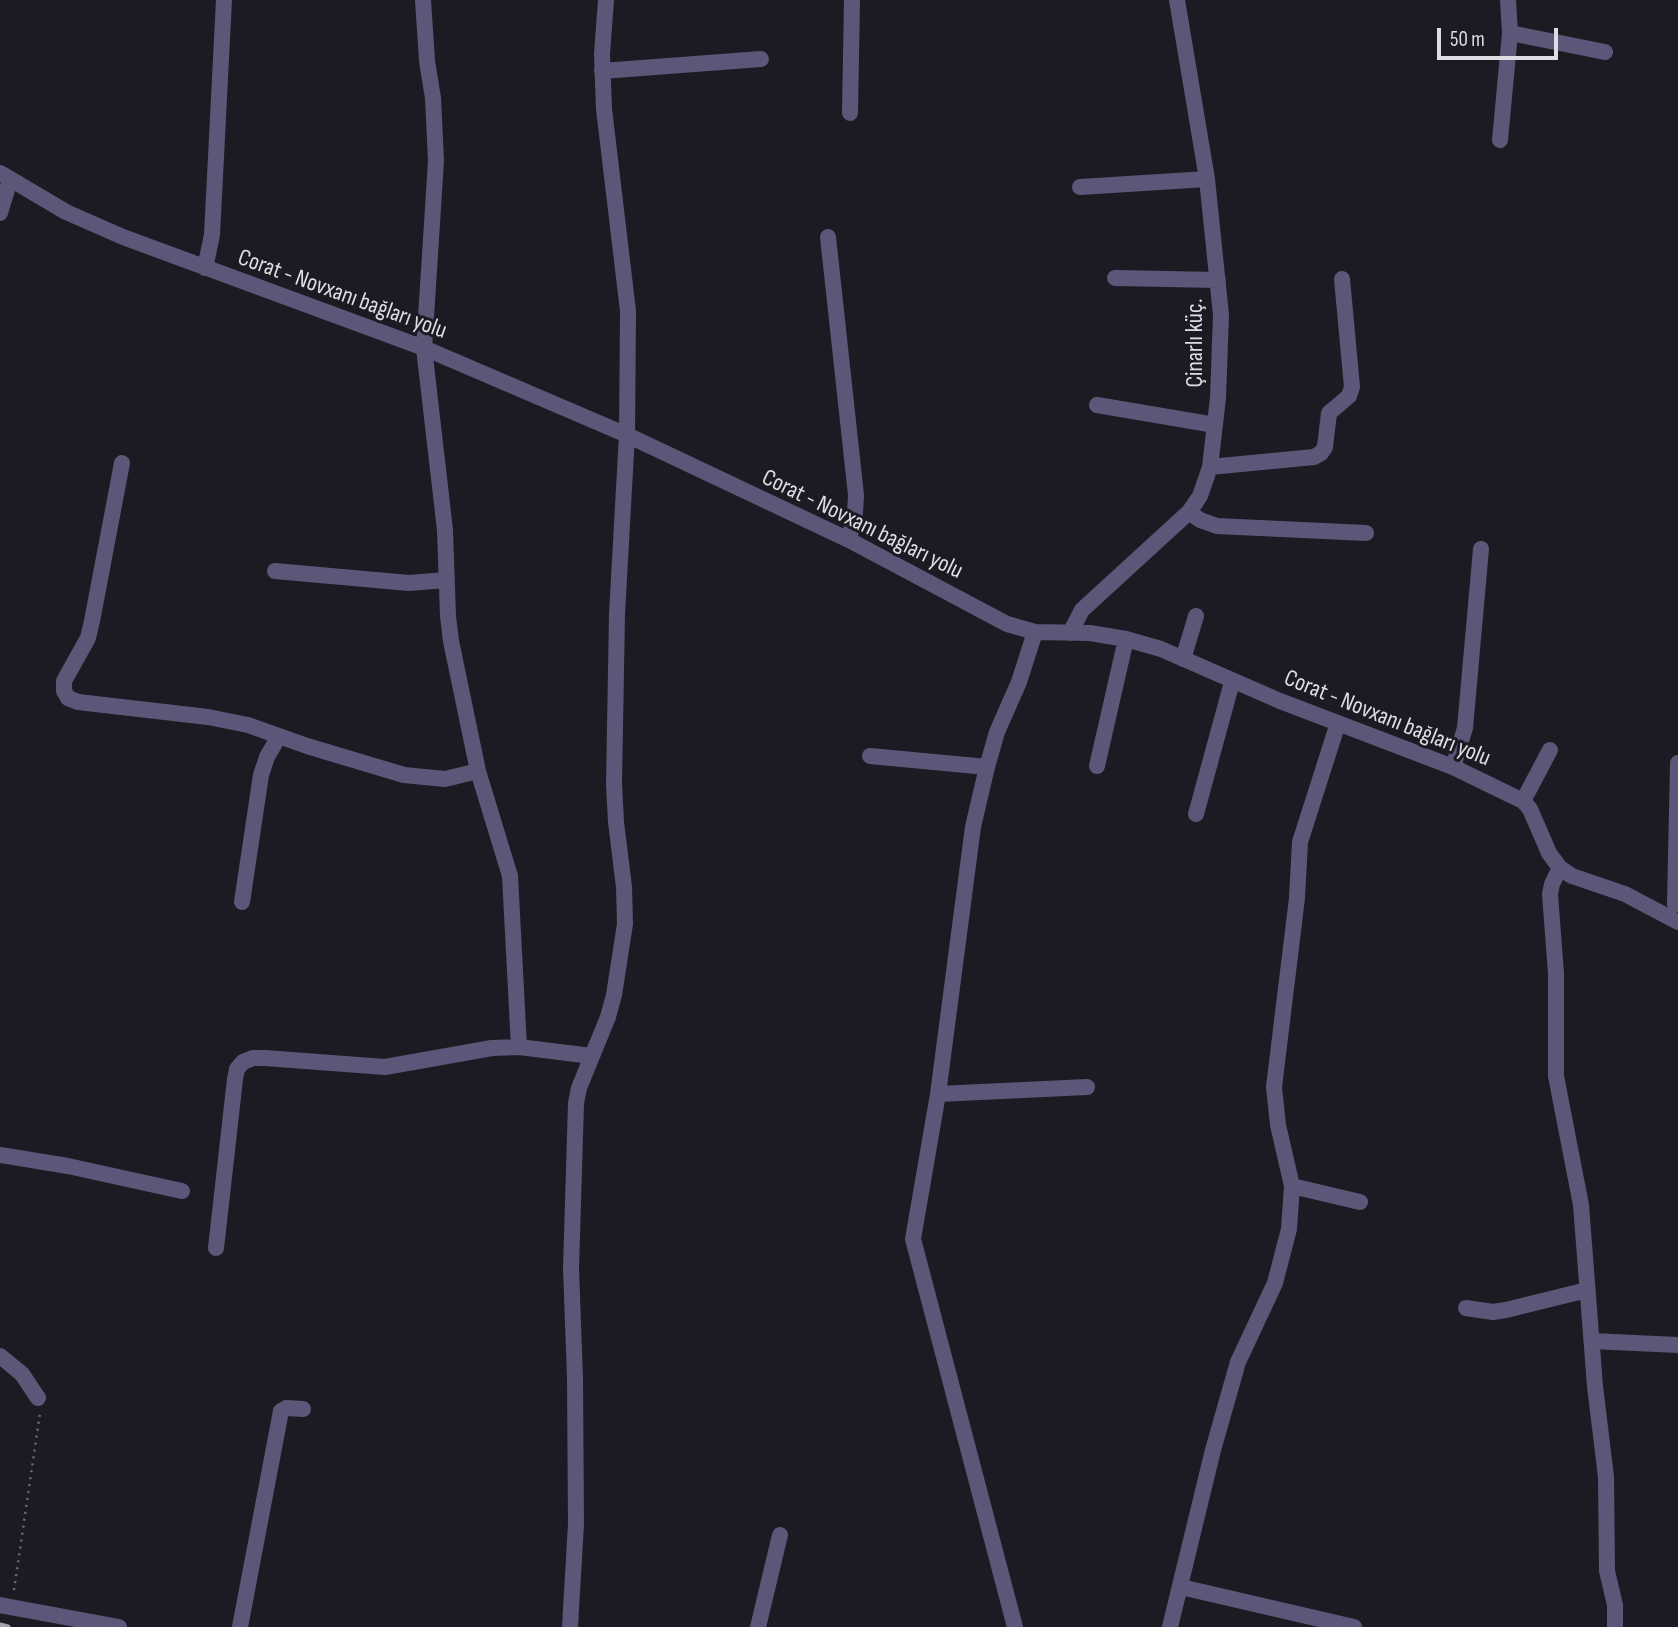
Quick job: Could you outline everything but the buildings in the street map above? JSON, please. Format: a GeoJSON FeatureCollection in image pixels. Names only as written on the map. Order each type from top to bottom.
{"type":"FeatureCollection","features":[{"type":"Feature","properties":{"kind":"street"},"geometry":{"type":"LineString","coordinates":[[205,268],[212,235],[224,0]]}},
{"type":"Feature","properties":{"kind":"street"},"geometry":{"type":"LineString","coordinates":[[423,0],[436,161],[424,348],[445,530],[451,642],[478,771],[510,876],[519,1047]]}},
{"type":"Feature","properties":{"kind":"street"},"geometry":{"type":"LineString","coordinates":[[570,1627],[577,1485],[571,1220],[576,1102],[579,1088],[608,1017],[625,924],[614,784],[617,614],[627,435],[628,311],[604,109],[602,71],[606,0]]}},
{"type":"Feature","properties":{"kind":"street"},"geometry":{"type":"LineString","coordinates":[[850,113],[852,0]]}},
{"type":"Feature","properties":{"kind":"street","name":"Çinarlı küç."},"geometry":{"type":"LineString","coordinates":[[1070,633],[1082,610],[1189,512],[1200,496],[1210,467],[1222,337],[1218,280],[1207,179],[1177,0]]}},
{"type":"Feature","properties":{"kind":"street"},"geometry":{"type":"LineString","coordinates":[[1500,140],[1510,33],[1508,0]]}},
{"type":"Feature","properties":{"kind":"street"},"geometry":{"type":"LineString","coordinates":[[1510,33],[1605,52]]}},
{"type":"Feature","properties":{"kind":"street"},"geometry":{"type":"LineString","coordinates":[[602,71],[761,59]]}},
{"type":"Feature","properties":{"kind":"street"},"geometry":{"type":"LineString","coordinates":[[0,213],[5,177]]}},
{"type":"Feature","properties":{"kind":"street","name":"Corat - Novxanı bağları yolu"},"geometry":{"type":"LineString","coordinates":[[5,177],[66,212],[205,268],[424,348],[627,435],[849,540],[1007,624],[1034,632],[1090,633],[1161,649],[1232,682],[1453,767],[1523,802]]}},
{"type":"Feature","properties":{"kind":"street"},"geometry":{"type":"LineString","coordinates":[[1080,187],[1207,179]]}},
{"type":"Feature","properties":{"kind":"street"},"geometry":{"type":"LineString","coordinates":[[828,237],[856,495],[849,540]]}},
{"type":"Feature","properties":{"kind":"street"},"geometry":{"type":"LineString","coordinates":[[1115,278],[1218,280]]}},
{"type":"Feature","properties":{"kind":"street"},"geometry":{"type":"LineString","coordinates":[[1210,467],[1314,457],[1321,453],[1325,447],[1329,413],[1349,396],[1352,387],[1342,279]]}},
{"type":"Feature","properties":{"kind":"street"},"geometry":{"type":"LineString","coordinates":[[1097,405],[1215,425]]}},
{"type":"Feature","properties":{"kind":"street"},"geometry":{"type":"LineString","coordinates":[[122,463],[88,638],[64,681],[64,691],[68,698],[78,702],[208,717],[248,725],[307,747],[417,777],[445,779],[478,771]]}},
{"type":"Feature","properties":{"kind":"street"},"geometry":{"type":"LineString","coordinates":[[1189,512],[1200,520],[1217,526],[1366,533]]}},
{"type":"Feature","properties":{"kind":"street"},"geometry":{"type":"LineString","coordinates":[[1453,767],[1465,728],[1481,549]]}},
{"type":"Feature","properties":{"kind":"street"},"geometry":{"type":"LineString","coordinates":[[275,571],[409,583],[446,580]]}},
{"type":"Feature","properties":{"kind":"street"},"geometry":{"type":"LineString","coordinates":[[1183,659],[1196,616]]}},
{"type":"Feature","properties":{"kind":"street"},"geometry":{"type":"LineString","coordinates":[[1015,1627],[913,1239],[938,1094],[973,827],[986,767],[997,732],[1019,682],[1034,632]]}},
{"type":"Feature","properties":{"kind":"street"},"geometry":{"type":"LineString","coordinates":[[1097,766],[1126,639]]}},
{"type":"Feature","properties":{"kind":"street"},"geometry":{"type":"LineString","coordinates":[[1196,814],[1232,682]]}},
{"type":"Feature","properties":{"kind":"street"},"geometry":{"type":"LineString","coordinates":[[1170,1627],[1213,1450],[1238,1362],[1275,1283],[1289,1229],[1292,1186],[1278,1125],[1274,1087],[1297,898],[1300,842],[1338,723]]}},
{"type":"Feature","properties":{"kind":"street"},"geometry":{"type":"LineString","coordinates":[[242,902],[261,775],[279,736]]}},
{"type":"Feature","properties":{"kind":"street"},"geometry":{"type":"LineString","coordinates":[[1550,750],[1523,802],[1530,809],[1549,853],[1560,868],[1572,876],[1675,912],[1678,763]]}},
{"type":"Feature","properties":{"kind":"street"},"geometry":{"type":"LineString","coordinates":[[870,757],[986,767]]}},
{"type":"Feature","properties":{"kind":"street"},"geometry":{"type":"LineString","coordinates":[[1560,868],[1550,894],[1556,974],[1555,1067],[1577,1178],[1606,1478],[1607,1571],[1615,1605],[1615,1627]]}},
{"type":"Feature","properties":{"kind":"street"},"geometry":{"type":"LineString","coordinates":[[216,1248],[235,1079],[237,1069],[243,1062],[253,1058],[265,1058],[385,1067],[492,1048],[519,1047],[592,1056]]}},
{"type":"Feature","properties":{"kind":"street"},"geometry":{"type":"LineString","coordinates":[[938,1094],[1087,1087]]}},
{"type":"Feature","properties":{"kind":"street"},"geometry":{"type":"LineString","coordinates":[[0,1155],[68,1166],[182,1191]]}},
{"type":"Feature","properties":{"kind":"street"},"geometry":{"type":"LineString","coordinates":[[1292,1186],[1360,1202]]}},
{"type":"Feature","properties":{"kind":"street"},"geometry":{"type":"LineString","coordinates":[[1466,1308],[1493,1312],[1587,1290]]}},
{"type":"Feature","properties":{"kind":"street"},"geometry":{"type":"LineString","coordinates":[[1592,1341],[1678,1345]]}},
{"type":"Feature","properties":{"kind":"street"},"geometry":{"type":"LineString","coordinates":[[0,1356],[22,1374],[38,1398]]}},
{"type":"Feature","properties":{"kind":"street"},"geometry":{"type":"LineString","coordinates":[[240,1627],[281,1411],[286,1408],[303,1409]]}},
{"type":"Feature","properties":{"kind":"street"},"geometry":{"type":"LineString","coordinates":[[758,1627],[780,1535]]}},
{"type":"Feature","properties":{"kind":"street"},"geometry":{"type":"LineString","coordinates":[[1181,1587],[1354,1627]]}},
{"type":"Feature","properties":{"kind":"street"},"geometry":{"type":"LineString","coordinates":[[6,1606],[119,1627]]}},
{"type":"Feature","properties":{"kind":"path"},"geometry":{"type":"LineString","coordinates":[[6,1606],[40,1411],[38,1398]]}},
{"type":"Feature","properties":{"kind":"railway"},"geometry":{"type":"LineString","coordinates":[[0,1625],[8,1627]]}}]}
